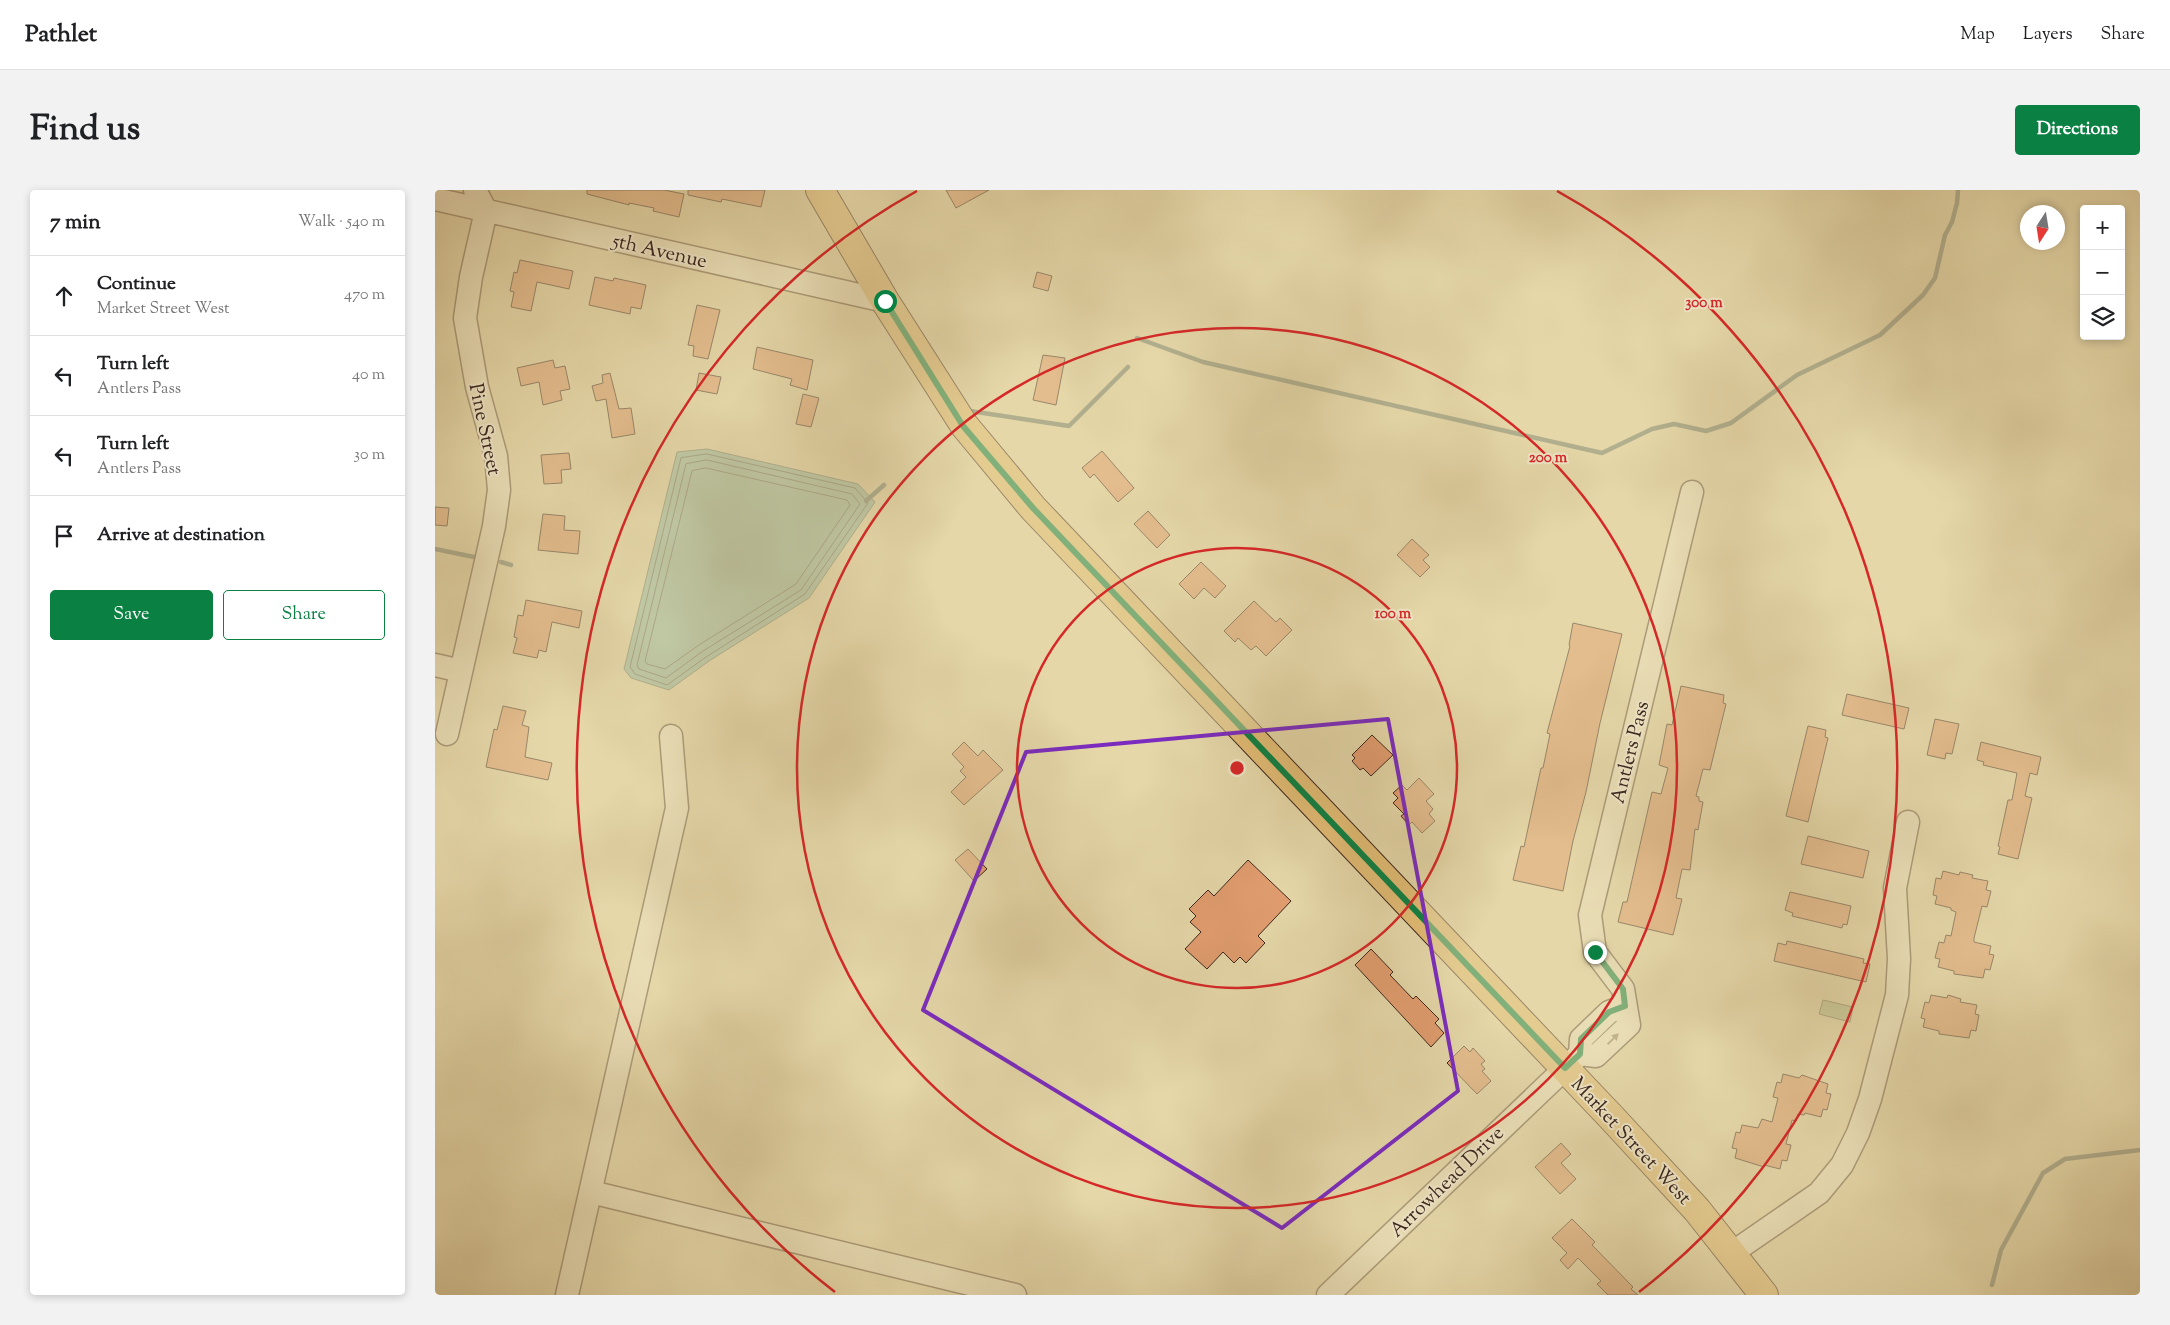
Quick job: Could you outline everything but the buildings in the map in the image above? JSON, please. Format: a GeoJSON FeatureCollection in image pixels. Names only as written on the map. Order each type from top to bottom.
{"type":"FeatureCollection","features":[{"type":"Feature","properties":{"kind":"main road","name":"Market Street West"},"geometry":{"type":"LineString","coordinates":[[820,190],[885,301],[963,426],[1033,508],[1572,1061],[1697,1210],[1764,1295]]}},
{"type":"Feature","properties":{"kind":"street"},"geometry":{"type":"LineString","coordinates":[[475,190],[486,211]]}},
{"type":"Feature","properties":{"kind":"street","name":"5th Avenue"},"geometry":{"type":"LineString","coordinates":[[435,199],[885,301]]}},
{"type":"Feature","properties":{"kind":"street","name":"Pine Street"},"geometry":{"type":"LineString","coordinates":[[447,734],[494,526],[499,490],[495,456],[477,387],[465,318],[471,277],[486,211]]}},
{"type":"Feature","properties":{"kind":"street","name":"Antlers Pass"},"geometry":{"type":"LineString","coordinates":[[1572,1061],[1581,1039],[1609,1012],[1625,1006],[1623,989],[1595,952],[1590,915],[1692,492]]}},
{"type":"Feature","properties":{"kind":"street"},"geometry":{"type":"LineString","coordinates":[[435,665],[461,672]]}},
{"type":"Feature","properties":{"kind":"street"},"geometry":{"type":"LineString","coordinates":[[567,1295],[677,808],[671,736]]}},
{"type":"Feature","properties":{"kind":"street"},"geometry":{"type":"LineString","coordinates":[[1733,1254],[1819,1193],[1842,1165],[1858,1133],[1870,1099],[1897,995],[1899,959],[1895,888],[1908,822]]}},
{"type":"Feature","properties":{"kind":"street","name":"Arrowhead Drive"},"geometry":{"type":"LineString","coordinates":[[1328,1295],[1572,1061]]}},
{"type":"Feature","properties":{"kind":"street"},"geometry":{"type":"LineString","coordinates":[[591,1192],[1015,1295]]}},
{"type":"Feature","properties":{"kind":"highlighted area"},"geometry":{"type":"Polygon","coordinates":[[[1388,719],[1458,1091],[1282,1228],[923,1010],[1026,752],[1388,719]]]}},
{"type":"Feature","properties":{"kind":"shaded area"},"geometry":{"type":"Polygon","coordinates":[[[1823,1000],[1853,1007],[1850,1022],[1819,1014],[1823,1000]]]}},
{"type":"Feature","properties":{"kind":"water"},"geometry":{"type":"Polygon","coordinates":[[[707,449],[858,484],[875,502],[809,598],[709,661],[669,690],[631,678],[624,669],[677,452],[707,449]]]}},
{"type":"Feature","properties":{"kind":"waterway"},"geometry":{"type":"LineString","coordinates":[[1137,338],[1203,362],[1602,453],[1652,429],[1674,424],[1706,431],[1731,423],[1797,375],[1880,335],[1923,295],[1935,278],[1945,235],[1952,222],[1957,203],[1958,190]]}},
{"type":"Feature","properties":{"kind":"waterway"},"geometry":{"type":"LineString","coordinates":[[970,411],[1069,426],[1128,367]]}},
{"type":"Feature","properties":{"kind":"waterway"},"geometry":{"type":"LineString","coordinates":[[866,501],[884,485]]}},
{"type":"Feature","properties":{"kind":"waterway"},"geometry":{"type":"LineString","coordinates":[[435,549],[474,557]]}},
{"type":"Feature","properties":{"kind":"waterway"},"geometry":{"type":"LineString","coordinates":[[501,562],[511,565]]}},
{"type":"Feature","properties":{"kind":"waterway"},"geometry":{"type":"LineString","coordinates":[[1992,1285],[2001,1250],[2043,1173],[2065,1159],[2140,1150]]}},
{"type":"Feature","properties":{"kind":"route"},"geometry":{"type":"LineString","coordinates":[[885,301],[963,426],[1033,508],[1565,1068],[1580,1054],[1581,1039],[1609,1012],[1625,1006],[1623,989],[1595,952]]}}]}
